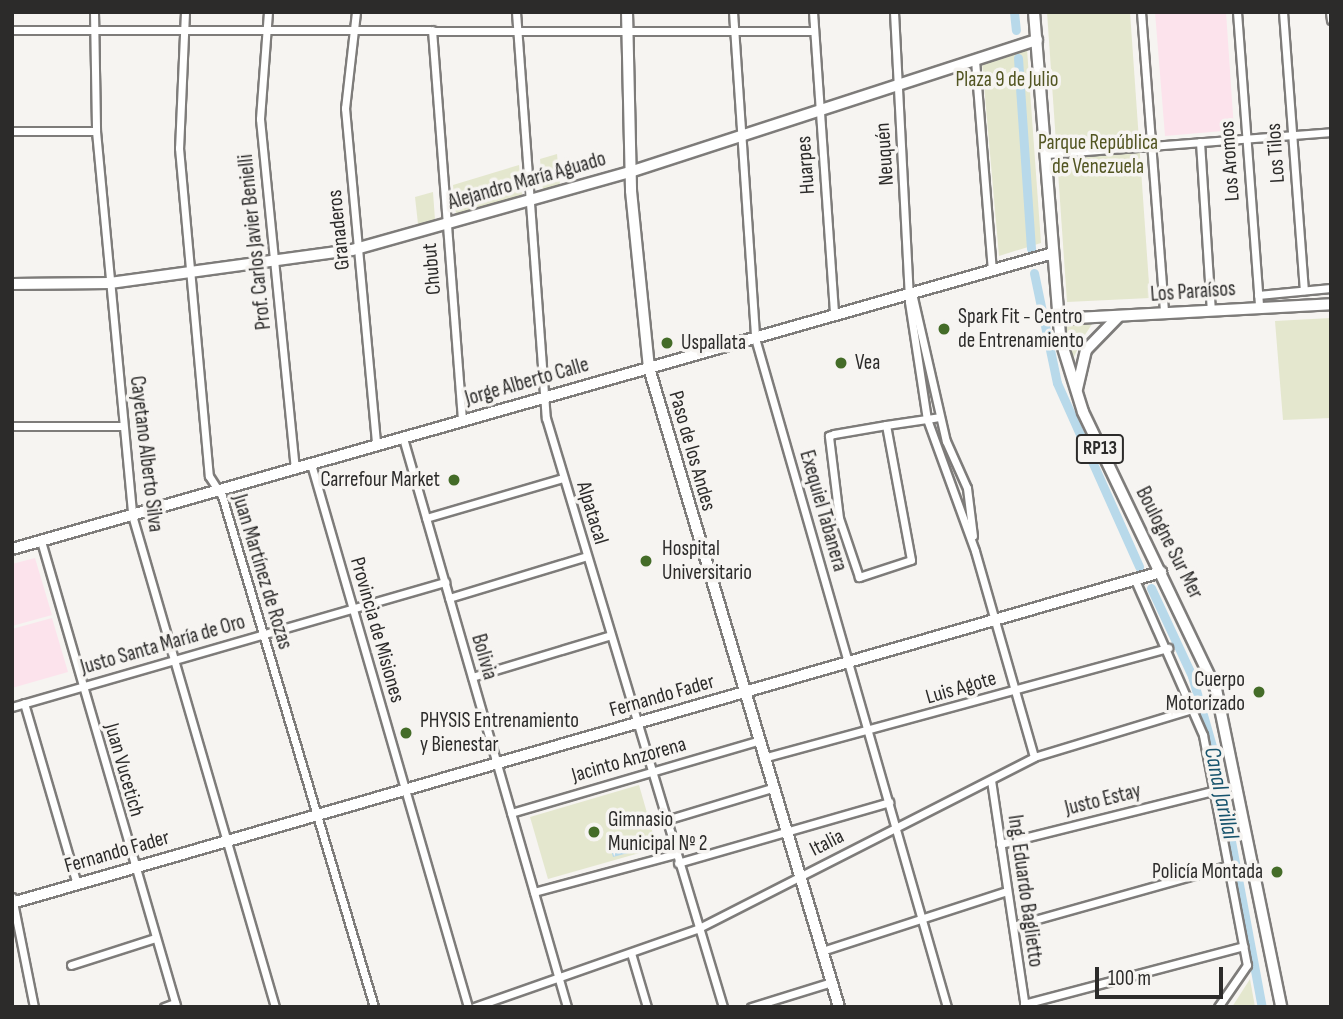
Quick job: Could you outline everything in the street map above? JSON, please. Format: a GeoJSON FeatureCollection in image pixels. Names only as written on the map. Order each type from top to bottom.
{"type":"FeatureCollection","features":[{"type":"Feature","properties":{"kind":"main road","name":"Boulogne Sur Mer"},"geometry":{"type":"LineString","coordinates":[[1034,12],[1058,319],[1076,396],[1161,572],[1223,713],[1281,1007]]}},
{"type":"Feature","properties":{"kind":"street","name":"Cayetano Alberto Silva"},"geometry":{"type":"LineString","coordinates":[[94,12],[96,131],[132,515],[275,1007]]}},
{"type":"Feature","properties":{"kind":"street","name":"Juan Martínez de Rozas"},"geometry":{"type":"LineString","coordinates":[[185,12],[179,148],[209,476],[219,490],[373,1007]]}},
{"type":"Feature","properties":{"kind":"street","name":"Prof. Carlos Javier Benielli"},"geometry":{"type":"LineString","coordinates":[[268,12],[260,119],[295,469]]}},
{"type":"Feature","properties":{"kind":"street","name":"Granaderos"},"geometry":{"type":"LineString","coordinates":[[356,12],[345,108],[376,445]]}},
{"type":"Feature","properties":{"kind":"street","name":"Alpatacal"},"geometry":{"type":"LineString","coordinates":[[516,12],[549,396],[547,418],[697,929],[723,1007]]}},
{"type":"Feature","properties":{"kind":"street","name":"Paso de los Andes"},"geometry":{"type":"LineString","coordinates":[[627,12],[630,172],[649,368],[742,693],[839,1007]]}},
{"type":"Feature","properties":{"kind":"street","name":"Exequiel Tabanera"},"geometry":{"type":"LineString","coordinates":[[733,12],[755,338],[947,1007]]}},
{"type":"Feature","properties":{"kind":"street","name":"Huarpes"},"geometry":{"type":"LineString","coordinates":[[813,12],[834,315]]}},
{"type":"Feature","properties":{"kind":"street","name":"Neuquén"},"geometry":{"type":"LineString","coordinates":[[894,12],[912,293]]}},
{"type":"Feature","properties":{"kind":"street"},"geometry":{"type":"LineString","coordinates":[[1141,12],[1164,313]]}},
{"type":"Feature","properties":{"kind":"street","name":"Los Aromos"},"geometry":{"type":"LineString","coordinates":[[1237,12],[1259,308]]}},
{"type":"Feature","properties":{"kind":"street","name":"Los Tilos"},"geometry":{"type":"LineString","coordinates":[[1283,12],[1304,290]]}},
{"type":"Feature","properties":{"kind":"street"},"geometry":{"type":"LineString","coordinates":[[1330,12],[1331,20]]}},
{"type":"Feature","properties":{"kind":"street"},"geometry":{"type":"LineString","coordinates":[[12,30],[814,31]]}},
{"type":"Feature","properties":{"kind":"street","name":"Chubut"},"geometry":{"type":"LineString","coordinates":[[432,30],[462,421]]}},
{"type":"Feature","properties":{"kind":"street","name":"Alejandro María Aguado"},"geometry":{"type":"LineString","coordinates":[[12,284],[110,283],[275,262],[359,248],[630,172],[1037,40]]}},
{"type":"Feature","properties":{"kind":"street"},"geometry":{"type":"LineString","coordinates":[[975,60],[992,270]]}},
{"type":"Feature","properties":{"kind":"street"},"geometry":{"type":"LineString","coordinates":[[12,131],[96,131]]}},
{"type":"Feature","properties":{"kind":"street"},"geometry":{"type":"LineString","coordinates":[[1046,154],[1331,132]]}},
{"type":"Feature","properties":{"kind":"street"},"geometry":{"type":"LineString","coordinates":[[1200,142],[1211,311]]}},
{"type":"Feature","properties":{"kind":"street","name":"Jorge Alberto Calle"},"geometry":{"type":"LineString","coordinates":[[12,549],[1053,253]]}},
{"type":"Feature","properties":{"kind":"street"},"geometry":{"type":"LineString","coordinates":[[1258,295],[1331,288]]}},
{"type":"Feature","properties":{"kind":"street"},"geometry":{"type":"LineString","coordinates":[[912,293],[939,416],[967,488],[975,551],[992,621],[1034,757]]}},
{"type":"Feature","properties":{"kind":"street"},"geometry":{"type":"LineString","coordinates":[[912,293],[926,419],[975,551]]}},
{"type":"Feature","properties":{"kind":"street","name":"Los Paraísos"},"geometry":{"type":"LineString","coordinates":[[1058,319],[1331,304]]}},
{"type":"Feature","properties":{"kind":"street"},"geometry":{"type":"LineString","coordinates":[[1076,396],[1086,351],[1118,317]]}},
{"type":"Feature","properties":{"kind":"street"},"geometry":{"type":"LineString","coordinates":[[920,380],[931,378]]}},
{"type":"Feature","properties":{"kind":"street"},"geometry":{"type":"LineString","coordinates":[[886,425],[911,560],[859,577],[839,518],[828,441],[834,434],[886,425],[926,419],[939,416]]}},
{"type":"Feature","properties":{"kind":"street"},"geometry":{"type":"LineString","coordinates":[[12,426],[122,426]]}},
{"type":"Feature","properties":{"kind":"street","name":"Bolivia"},"geometry":{"type":"LineString","coordinates":[[403,438],[567,1007]]}},
{"type":"Feature","properties":{"kind":"street","name":"Provincia de Misiones"},"geometry":{"type":"LineString","coordinates":[[312,464],[468,1007]]}},
{"type":"Feature","properties":{"kind":"street"},"geometry":{"type":"LineString","coordinates":[[426,518],[563,478]]}},
{"type":"Feature","properties":{"kind":"street","name":"Juan Vucetich"},"geometry":{"type":"LineString","coordinates":[[41,541],[176,1005]]}},
{"type":"Feature","properties":{"kind":"street"},"geometry":{"type":"LineString","coordinates":[[449,598],[587,556]]}},
{"type":"Feature","properties":{"kind":"street","name":"Fernando Fader"},"geometry":{"type":"LineString","coordinates":[[13,901],[1161,572]]}},
{"type":"Feature","properties":{"kind":"street"},"geometry":{"type":"LineString","coordinates":[[1135,580],[1195,708],[1247,965],[1218,1007]]}},
{"type":"Feature","properties":{"kind":"street","name":"Justo Santa María de Oro"},"geometry":{"type":"LineString","coordinates":[[12,707],[445,582]]}},
{"type":"Feature","properties":{"kind":"street"},"geometry":{"type":"LineString","coordinates":[[472,677],[611,635]]}},
{"type":"Feature","properties":{"kind":"street","name":"Luis Agote"},"geometry":{"type":"LineString","coordinates":[[763,758],[869,732],[1168,648]]}},
{"type":"Feature","properties":{"kind":"street"},"geometry":{"type":"LineString","coordinates":[[24,703],[77,884]]}},
{"type":"Feature","properties":{"kind":"street","name":"Italia"},"geometry":{"type":"LineString","coordinates":[[474,1007],[697,929],[1034,757],[1195,708]]}},
{"type":"Feature","properties":{"kind":"street","name":"Jacinto Anzorena"},"geometry":{"type":"LineString","coordinates":[[511,813],[757,741]]}},
{"type":"Feature","properties":{"kind":"street","name":"Ing. Eduardo Baglietto"},"geometry":{"type":"LineString","coordinates":[[991,780],[1024,1006]]}},
{"type":"Feature","properties":{"kind":"street"},"geometry":{"type":"LineString","coordinates":[[666,820],[772,788]]}},
{"type":"Feature","properties":{"kind":"street","name":"Justo Estay"},"geometry":{"type":"LineString","coordinates":[[1000,844],[1213,791]]}},
{"type":"Feature","properties":{"kind":"street"},"geometry":{"type":"LineString","coordinates":[[534,892],[677,859],[889,802]]}},
{"type":"Feature","properties":{"kind":"street"},"geometry":{"type":"LineString","coordinates":[[1013,926],[1227,866]]}},
{"type":"Feature","properties":{"kind":"street"},"geometry":{"type":"LineString","coordinates":[[822,951],[1007,891]]}},
{"type":"Feature","properties":{"kind":"street"},"geometry":{"type":"LineString","coordinates":[[13,901],[34,1007]]}},
{"type":"Feature","properties":{"kind":"street"},"geometry":{"type":"LineString","coordinates":[[71,965],[155,938]]}},
{"type":"Feature","properties":{"kind":"street"},"geometry":{"type":"LineString","coordinates":[[1024,1006],[1243,946]]}},
{"type":"Feature","properties":{"kind":"street"},"geometry":{"type":"LineString","coordinates":[[631,953],[647,1007]]}},
{"type":"Feature","properties":{"kind":"street"},"geometry":{"type":"LineString","coordinates":[[751,1007],[832,982]]}},
{"type":"Feature","properties":{"kind":"street"},"geometry":{"type":"LineString","coordinates":[[164,1007],[176,1005]]}},
{"type":"Feature","properties":{"kind":"shaded area"},"geometry":{"type":"Polygon","coordinates":[[[1155,12],[1226,12],[1234,130],[1165,136],[1155,12]]]}},
{"type":"Feature","properties":{"kind":"shaded area"},"geometry":{"type":"Polygon","coordinates":[[[35,558],[52,615],[12,626],[12,564],[35,558]]]}},
{"type":"Feature","properties":{"kind":"shaded area"},"geometry":{"type":"Polygon","coordinates":[[[52,618],[68,672],[12,688],[12,629],[52,618]]]}},
{"type":"Feature","properties":{"kind":"green space","name":"Parque República de Venezuela"},"geometry":{"type":"Polygon","coordinates":[[[1047,12],[1130,12],[1150,298],[1067,302],[1047,12]]]}},
{"type":"Feature","properties":{"kind":"green space","name":"Plaza 9 de Julio"},"geometry":{"type":"Polygon","coordinates":[[[1027,49],[1041,243],[999,256],[982,62],[1027,49]]]}},
{"type":"Feature","properties":{"kind":"green space"},"geometry":{"type":"Polygon","coordinates":[[[557,154],[560,185],[543,190],[540,159],[557,154]]]}},
{"type":"Feature","properties":{"kind":"green space"},"geometry":{"type":"Polygon","coordinates":[[[519,165],[522,195],[456,214],[453,185],[519,165]]]}},
{"type":"Feature","properties":{"kind":"green space"},"geometry":{"type":"Polygon","coordinates":[[[433,192],[435,220],[418,224],[415,197],[433,192]]]}},
{"type":"Feature","properties":{"kind":"green space"},"geometry":{"type":"Polygon","coordinates":[[[1331,318],[1331,418],[1283,420],[1275,321],[1331,318]]]}},
{"type":"Feature","properties":{"kind":"green space"},"geometry":{"type":"Polygon","coordinates":[[[1092,324],[1083,338],[1071,363],[1062,326],[1092,324]]]}},
{"type":"Feature","properties":{"kind":"green space","name":"Gimnasio Municipal Nº 2"},"geometry":{"type":"Polygon","coordinates":[[[639,785],[657,848],[548,879],[530,817],[639,785]]]}},
{"type":"Feature","properties":{"kind":"green space"},"geometry":{"type":"Polygon","coordinates":[[[1250,979],[1255,1007],[1232,1007],[1250,979]]]}},
{"type":"Feature","properties":{"kind":"water"},"geometry":{"type":"Polygon","coordinates":[[[640,837],[643,849],[613,857],[610,846],[640,837]]]}},
{"type":"Feature","properties":{"kind":"waterway","name":"Canal Jarillal"},"geometry":{"type":"LineString","coordinates":[[1014,12],[1016,30]]}},
{"type":"Feature","properties":{"kind":"waterway","name":"Canal Jarillal"},"geometry":{"type":"LineString","coordinates":[[1018,58],[1031,249]]}},
{"type":"Feature","properties":{"kind":"waterway","name":"Canal Jarillal"},"geometry":{"type":"LineString","coordinates":[[1034,273],[1057,383],[1139,566]]}},
{"type":"Feature","properties":{"kind":"waterway","name":"Canal Jarillal"},"geometry":{"type":"LineString","coordinates":[[1151,588],[1192,676],[1216,760],[1262,1007]]}},
{"type":"Feature","properties":{"kind":"place","name":"Spark Fit - Centro de Entrenamiento"},"geometry":{"type":"Point","coordinates":[944,329]}},
{"type":"Feature","properties":{"kind":"place","name":"Uspallata"},"geometry":{"type":"Point","coordinates":[667,343]}},
{"type":"Feature","properties":{"kind":"place","name":"Vea"},"geometry":{"type":"Point","coordinates":[841,363]}},
{"type":"Feature","properties":{"kind":"place","name":"Carrefour Market"},"geometry":{"type":"Point","coordinates":[454,480]}},
{"type":"Feature","properties":{"kind":"place","name":"Hospital Universitario"},"geometry":{"type":"Point","coordinates":[646,561]}},
{"type":"Feature","properties":{"kind":"place","name":"Cuerpo Motorizado"},"geometry":{"type":"Point","coordinates":[1259,692]}},
{"type":"Feature","properties":{"kind":"place","name":"PHYSIS Entrenamiento y Bienestar"},"geometry":{"type":"Point","coordinates":[406,733]}},
{"type":"Feature","properties":{"kind":"place","name":"Gimnasio Municipal Nº 2"},"geometry":{"type":"Point","coordinates":[594,832]}},
{"type":"Feature","properties":{"kind":"place","name":"Policía Montada"},"geometry":{"type":"Point","coordinates":[1277,872]}}]}
